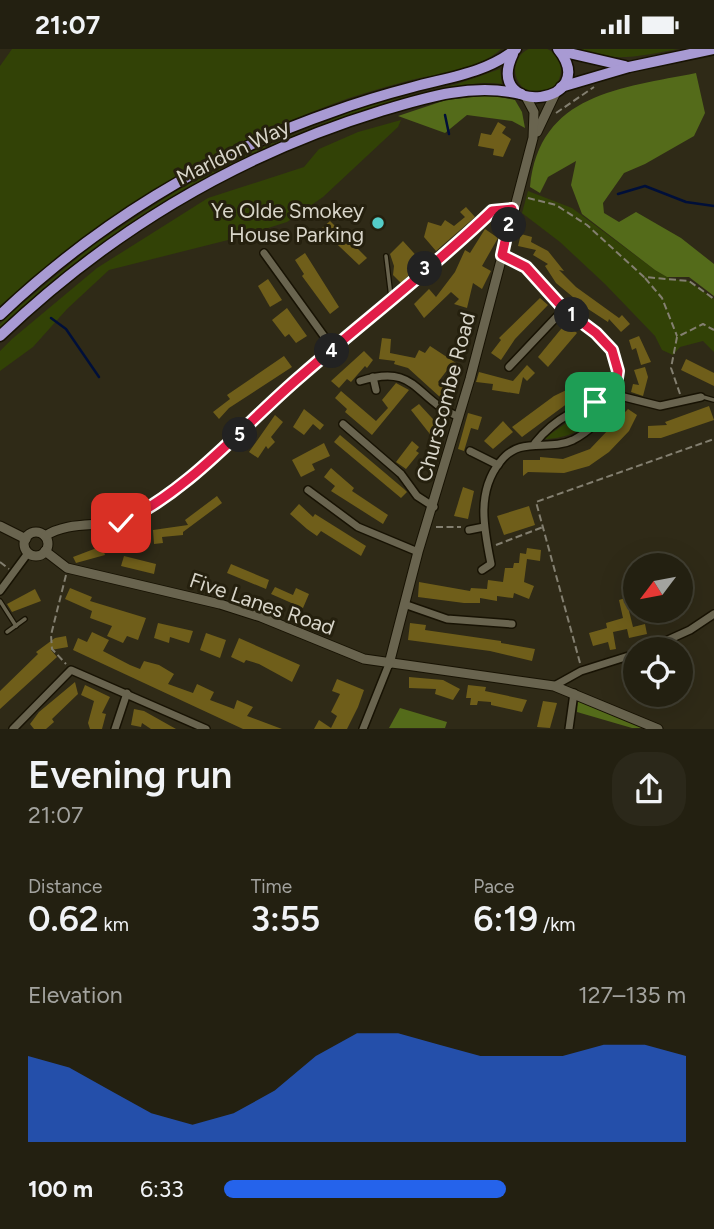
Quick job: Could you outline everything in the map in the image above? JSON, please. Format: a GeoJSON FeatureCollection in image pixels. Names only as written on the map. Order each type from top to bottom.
{"type":"FeatureCollection","features":[{"type":"Feature","properties":{"kind":"highway"},"geometry":{"type":"LineString","coordinates":[[516,49],[508,72],[510,81],[523,95]]}},
{"type":"Feature","properties":{"kind":"highway","name":"Marldon Way"},"geometry":{"type":"LineString","coordinates":[[0,315],[85,244],[139,206],[197,172],[313,119],[389,93],[480,71],[516,49]]}},
{"type":"Feature","properties":{"kind":"highway","name":"Marldon Way"},"geometry":{"type":"LineString","coordinates":[[0,336],[53,288],[129,231],[185,196],[256,158],[345,123],[433,97],[481,87],[542,99],[559,90],[629,67],[714,49]]}},
{"type":"Feature","properties":{"kind":"highway"},"geometry":{"type":"LineString","coordinates":[[559,50],[629,67]]}},
{"type":"Feature","properties":{"kind":"highway"},"geometry":{"type":"LineString","coordinates":[[559,50],[567,73],[559,90]]}},
{"type":"Feature","properties":{"kind":"street","name":"Churscombe Road"},"geometry":{"type":"LineString","coordinates":[[533,138],[559,90]]}},
{"type":"Feature","properties":{"kind":"street","name":"Churscombe Road"},"geometry":{"type":"LineString","coordinates":[[389,664],[418,552],[434,507],[459,417],[533,138],[534,111],[523,95]]}},
{"type":"Feature","properties":{"kind":"street"},"geometry":{"type":"LineString","coordinates":[[26,539],[34,533],[45,536],[69,526],[121,523],[167,497],[229,445],[300,376],[392,299],[433,258],[492,211],[512,209]]}},
{"type":"Feature","properties":{"kind":"street"},"geometry":{"type":"LineString","coordinates":[[264,253],[334,350]]}},
{"type":"Feature","properties":{"kind":"street"},"geometry":{"type":"LineString","coordinates":[[482,570],[491,564],[484,527],[484,490],[498,465],[507,454],[522,446],[535,443],[555,445],[575,439],[591,429],[615,397],[618,371],[612,350],[596,333],[564,309],[526,267],[502,255]]}},
{"type":"Feature","properties":{"kind":"street"},"geometry":{"type":"LineString","coordinates":[[509,367],[564,309]]}},
{"type":"Feature","properties":{"kind":"street"},"geometry":{"type":"LineString","coordinates":[[360,381],[391,373],[408,379],[435,406],[459,417]]}},
{"type":"Feature","properties":{"kind":"street"},"geometry":{"type":"LineString","coordinates":[[373,377],[376,390]]}},
{"type":"Feature","properties":{"kind":"street"},"geometry":{"type":"LineString","coordinates":[[535,443],[573,411],[595,402],[615,397],[653,406],[701,397]]}},
{"type":"Feature","properties":{"kind":"street"},"geometry":{"type":"LineString","coordinates":[[343,424],[401,474],[417,496],[434,507]]}},
{"type":"Feature","properties":{"kind":"street"},"geometry":{"type":"LineString","coordinates":[[470,451],[498,465]]}},
{"type":"Feature","properties":{"kind":"street"},"geometry":{"type":"LineString","coordinates":[[308,491],[358,527],[418,552]]}},
{"type":"Feature","properties":{"kind":"street"},"geometry":{"type":"LineString","coordinates":[[0,526],[26,539]]}},
{"type":"Feature","properties":{"kind":"street"},"geometry":{"type":"LineString","coordinates":[[469,530],[484,527]]}},
{"type":"Feature","properties":{"kind":"street"},"geometry":{"type":"LineString","coordinates":[[28,553],[36,556],[45,551],[48,546],[45,536]]}},
{"type":"Feature","properties":{"kind":"street"},"geometry":{"type":"LineString","coordinates":[[0,591],[28,553],[26,539]]}},
{"type":"Feature","properties":{"kind":"street","name":"Five Lanes Road"},"geometry":{"type":"LineString","coordinates":[[45,551],[67,568],[220,604],[261,617],[365,659],[554,686],[658,729]]}},
{"type":"Feature","properties":{"kind":"street"},"geometry":{"type":"LineString","coordinates":[[404,604],[447,619],[512,624]]}},
{"type":"Feature","properties":{"kind":"street"},"geometry":{"type":"LineString","coordinates":[[675,637],[714,614]]}},
{"type":"Feature","properties":{"kind":"street"},"geometry":{"type":"LineString","coordinates":[[554,686],[581,671],[623,658]]}},
{"type":"Feature","properties":{"kind":"street"},"geometry":{"type":"LineString","coordinates":[[363,729],[389,664]]}},
{"type":"Feature","properties":{"kind":"street"},"geometry":{"type":"LineString","coordinates":[[13,729],[71,670],[206,729]]}},
{"type":"Feature","properties":{"kind":"street"},"geometry":{"type":"LineString","coordinates":[[116,729],[127,693]]}},
{"type":"Feature","properties":{"kind":"street"},"geometry":{"type":"LineString","coordinates":[[569,729],[573,693]]}},
{"type":"Feature","properties":{"kind":"lane"},"geometry":{"type":"LineString","coordinates":[[386,256],[386,277],[392,299]]}},
{"type":"Feature","properties":{"kind":"lane"},"geometry":{"type":"LineString","coordinates":[[701,397],[714,400]]}},
{"type":"Feature","properties":{"kind":"lane"},"geometry":{"type":"LineString","coordinates":[[0,601],[16,626]]}},
{"type":"Feature","properties":{"kind":"lane"},"geometry":{"type":"LineString","coordinates":[[7,632],[25,619]]}},
{"type":"Feature","properties":{"kind":"path"},"geometry":{"type":"LineString","coordinates":[[552,118],[572,100],[594,89],[593,78]]}},
{"type":"Feature","properties":{"kind":"path"},"geometry":{"type":"LineString","coordinates":[[518,193],[556,205],[587,225],[644,277],[662,298],[677,337],[671,368],[682,402]]}},
{"type":"Feature","properties":{"kind":"path"},"geometry":{"type":"LineString","coordinates":[[644,277],[689,281],[714,299]]}},
{"type":"Feature","properties":{"kind":"path"},"geometry":{"type":"LineString","coordinates":[[677,337],[703,324],[714,330]]}},
{"type":"Feature","properties":{"kind":"path"},"geometry":{"type":"LineString","coordinates":[[581,671],[536,502],[714,439]]}},
{"type":"Feature","properties":{"kind":"path"},"geometry":{"type":"LineString","coordinates":[[428,525],[442,529],[467,527],[469,530]]}},
{"type":"Feature","properties":{"kind":"path"},"geometry":{"type":"LineString","coordinates":[[488,548],[544,526]]}},
{"type":"Feature","properties":{"kind":"path"},"geometry":{"type":"LineString","coordinates":[[67,568],[51,635],[52,649],[71,670]]}},
{"type":"Feature","properties":{"kind":"green space"},"geometry":{"type":"Polygon","coordinates":[[[538,47],[554,54],[561,70],[554,86],[538,93],[522,86],[515,70],[522,54],[538,47]]]}},
{"type":"Feature","properties":{"kind":"green space"},"geometry":{"type":"Polygon","coordinates":[[[12,49],[501,49],[482,62],[459,70],[391,85],[330,105],[284,123],[197,165],[115,215],[37,274],[0,306],[0,66],[12,49]]]}},
{"type":"Feature","properties":{"kind":"green space"},"geometry":{"type":"Polygon","coordinates":[[[580,49],[678,49],[641,56],[617,57],[592,54],[580,49]]]}},
{"type":"Feature","properties":{"kind":"green space"},"geometry":{"type":"Polygon","coordinates":[[[500,69],[502,84],[460,86],[361,112],[303,132],[247,156],[193,184],[91,251],[0,329],[0,324],[11,313],[92,246],[176,191],[241,156],[363,107],[457,84],[500,69]]]}},
{"type":"Feature","properties":{"kind":"green space"},"geometry":{"type":"Polygon","coordinates":[[[696,73],[705,113],[694,136],[624,173],[603,203],[604,213],[619,222],[636,212],[681,238],[714,264],[714,296],[689,277],[667,277],[655,270],[582,214],[571,185],[576,161],[548,177],[540,193],[530,187],[537,156],[549,132],[567,114],[589,100],[613,91],[696,73]]]}},
{"type":"Feature","properties":{"kind":"green space"},"geometry":{"type":"Polygon","coordinates":[[[490,95],[515,100],[522,112],[525,128],[512,121],[467,115],[445,133],[398,116],[446,100],[490,95]]]}},
{"type":"Feature","properties":{"kind":"green space"},"geometry":{"type":"Polygon","coordinates":[[[401,120],[398,127],[323,197],[287,222],[240,237],[109,270],[67,309],[33,347],[0,371],[0,351],[97,268],[208,198],[304,167],[319,149],[358,132],[401,120]]]}},
{"type":"Feature","properties":{"kind":"green space"},"geometry":{"type":"Polygon","coordinates":[[[528,191],[572,208],[655,270],[671,279],[689,281],[714,299],[714,352],[703,341],[680,347],[673,355],[662,350],[655,336],[605,284],[560,242],[522,213],[528,191]]]}},
{"type":"Feature","properties":{"kind":"green space"},"geometry":{"type":"Polygon","coordinates":[[[601,407],[584,427],[569,435],[543,439],[587,409],[601,407]]]}},
{"type":"Feature","properties":{"kind":"green space"},"geometry":{"type":"Polygon","coordinates":[[[578,699],[650,728],[632,728],[577,712],[578,699]]]}},
{"type":"Feature","properties":{"kind":"green space"},"geometry":{"type":"Polygon","coordinates":[[[400,708],[447,722],[445,728],[389,728],[400,708]]]}},
{"type":"Feature","properties":{"kind":"building"},"geometry":{"type":"Polygon","coordinates":[[[498,122],[506,127],[502,133],[511,139],[503,157],[493,155],[494,149],[478,146],[481,133],[491,135],[498,122]]]}},
{"type":"Feature","properties":{"kind":"building"},"geometry":{"type":"Polygon","coordinates":[[[466,207],[475,217],[436,251],[424,237],[428,222],[441,226],[445,220],[454,226],[465,217],[460,212],[466,207]]]}},
{"type":"Feature","properties":{"kind":"building"},"geometry":{"type":"Polygon","coordinates":[[[330,221],[367,258],[359,265],[321,229],[330,221]]]}},
{"type":"Feature","properties":{"kind":"building"},"geometry":{"type":"Polygon","coordinates":[[[485,229],[498,238],[482,266],[491,271],[482,289],[473,283],[467,308],[454,304],[459,299],[451,292],[424,318],[414,304],[429,289],[436,297],[455,272],[465,250],[470,253],[485,229]]]}},
{"type":"Feature","properties":{"kind":"building"},"geometry":{"type":"Polygon","coordinates":[[[521,234],[532,237],[531,242],[548,251],[564,271],[559,270],[576,287],[619,318],[622,315],[630,324],[621,332],[609,319],[608,322],[585,307],[556,283],[545,266],[548,264],[533,255],[536,250],[518,246],[521,234]]]}},
{"type":"Feature","properties":{"kind":"building"},"geometry":{"type":"Polygon","coordinates":[[[403,241],[422,262],[401,283],[393,275],[394,266],[390,254],[403,241]]]}},
{"type":"Feature","properties":{"kind":"building"},"geometry":{"type":"Polygon","coordinates":[[[305,253],[339,307],[330,314],[302,276],[304,274],[295,260],[305,253]]]}},
{"type":"Feature","properties":{"kind":"building"},"geometry":{"type":"Polygon","coordinates":[[[268,279],[282,300],[270,307],[258,286],[268,279]]]}},
{"type":"Feature","properties":{"kind":"building"},"geometry":{"type":"Polygon","coordinates":[[[540,298],[548,305],[515,339],[501,360],[491,353],[501,340],[499,338],[540,298]]]}},
{"type":"Feature","properties":{"kind":"building"},"geometry":{"type":"Polygon","coordinates":[[[287,308],[307,336],[296,343],[289,334],[285,337],[272,320],[287,308]]]}},
{"type":"Feature","properties":{"kind":"building"},"geometry":{"type":"Polygon","coordinates":[[[566,323],[577,333],[548,367],[538,357],[566,323]]]}},
{"type":"Feature","properties":{"kind":"building"},"geometry":{"type":"Polygon","coordinates":[[[639,336],[651,362],[641,365],[636,348],[632,350],[629,340],[639,336]]]}},
{"type":"Feature","properties":{"kind":"building"},"geometry":{"type":"Polygon","coordinates":[[[382,338],[391,339],[390,353],[415,358],[419,350],[425,353],[430,346],[456,363],[438,382],[447,391],[441,398],[408,368],[394,364],[395,361],[379,359],[382,338]]]}},
{"type":"Feature","properties":{"kind":"building"},"geometry":{"type":"Polygon","coordinates":[[[364,351],[373,360],[351,382],[347,379],[339,388],[331,381],[364,351]]]}},
{"type":"Feature","properties":{"kind":"building"},"geometry":{"type":"Polygon","coordinates":[[[284,356],[292,367],[229,408],[219,419],[213,412],[230,399],[227,395],[284,356]]]}},
{"type":"Feature","properties":{"kind":"building"},"geometry":{"type":"Polygon","coordinates":[[[686,359],[714,373],[714,386],[681,370],[686,359]]]}},
{"type":"Feature","properties":{"kind":"building"},"geometry":{"type":"Polygon","coordinates":[[[527,365],[535,373],[527,381],[523,377],[519,394],[492,390],[493,384],[476,382],[479,372],[513,381],[527,365]]]}},
{"type":"Feature","properties":{"kind":"building"},"geometry":{"type":"Polygon","coordinates":[[[645,367],[648,377],[643,396],[631,392],[633,384],[639,385],[634,370],[645,367]]]}},
{"type":"Feature","properties":{"kind":"building"},"geometry":{"type":"Polygon","coordinates":[[[605,378],[608,390],[572,400],[522,437],[512,427],[554,396],[583,382],[605,378]]]}},
{"type":"Feature","properties":{"kind":"building"},"geometry":{"type":"Polygon","coordinates":[[[396,383],[409,390],[372,435],[345,412],[347,409],[335,398],[341,391],[376,421],[388,408],[382,400],[396,383]]]}},
{"type":"Feature","properties":{"kind":"building"},"geometry":{"type":"Polygon","coordinates":[[[419,404],[444,431],[433,438],[411,410],[419,404]]]}},
{"type":"Feature","properties":{"kind":"building"},"geometry":{"type":"Polygon","coordinates":[[[709,406],[714,420],[661,438],[648,438],[648,426],[667,425],[665,422],[709,406]]]}},
{"type":"Feature","properties":{"kind":"building"},"geometry":{"type":"Polygon","coordinates":[[[304,409],[324,425],[320,430],[313,424],[304,435],[293,427],[304,409]]]}},
{"type":"Feature","properties":{"kind":"building"},"geometry":{"type":"Polygon","coordinates":[[[628,409],[637,415],[629,431],[609,452],[589,466],[564,473],[528,472],[523,476],[523,460],[540,460],[540,457],[563,459],[590,449],[628,409]]]}},
{"type":"Feature","properties":{"kind":"building"},"geometry":{"type":"Polygon","coordinates":[[[468,413],[482,417],[478,430],[471,428],[464,451],[458,449],[468,413]]]}},
{"type":"Feature","properties":{"kind":"building"},"geometry":{"type":"Polygon","coordinates":[[[275,415],[283,422],[271,437],[275,442],[268,449],[266,446],[258,458],[249,452],[275,415]]]}},
{"type":"Feature","properties":{"kind":"building"},"geometry":{"type":"Polygon","coordinates":[[[503,421],[513,432],[493,449],[484,441],[503,421]]]}},
{"type":"Feature","properties":{"kind":"building"},"geometry":{"type":"Polygon","coordinates":[[[340,435],[407,492],[401,498],[334,442],[340,435]]]}},
{"type":"Feature","properties":{"kind":"building"},"geometry":{"type":"Polygon","coordinates":[[[412,441],[419,447],[416,451],[419,453],[406,469],[396,462],[412,441]]]}},
{"type":"Feature","properties":{"kind":"building"},"geometry":{"type":"Polygon","coordinates":[[[324,443],[330,456],[312,464],[315,470],[301,477],[292,460],[324,443]]]}},
{"type":"Feature","properties":{"kind":"building"},"geometry":{"type":"Polygon","coordinates":[[[331,468],[354,488],[352,491],[388,515],[383,524],[331,491],[335,486],[324,477],[331,468]]]}},
{"type":"Feature","properties":{"kind":"building"},"geometry":{"type":"Polygon","coordinates":[[[463,487],[474,491],[468,519],[454,516],[463,487]]]}},
{"type":"Feature","properties":{"kind":"building"},"geometry":{"type":"Polygon","coordinates":[[[217,496],[222,503],[183,532],[183,535],[162,537],[163,543],[154,544],[153,530],[188,525],[185,520],[217,496]]]}},
{"type":"Feature","properties":{"kind":"building"},"geometry":{"type":"Polygon","coordinates":[[[299,504],[313,517],[315,514],[366,546],[361,556],[321,531],[317,536],[307,529],[290,514],[299,504]]]}},
{"type":"Feature","properties":{"kind":"building"},"geometry":{"type":"Polygon","coordinates":[[[529,506],[535,525],[504,535],[497,516],[529,506]]]}},
{"type":"Feature","properties":{"kind":"building"},"geometry":{"type":"Polygon","coordinates":[[[102,546],[105,555],[76,563],[73,557],[102,546]]]}},
{"type":"Feature","properties":{"kind":"building"},"geometry":{"type":"Polygon","coordinates":[[[527,548],[541,550],[540,561],[527,559],[524,582],[534,586],[529,599],[514,593],[513,598],[497,596],[497,601],[480,598],[480,603],[418,597],[419,582],[470,591],[471,588],[487,589],[488,580],[503,582],[505,568],[513,568],[514,563],[519,563],[520,553],[526,554],[527,548]]]}},
{"type":"Feature","properties":{"kind":"building"},"geometry":{"type":"Polygon","coordinates":[[[124,556],[156,564],[154,574],[121,566],[124,556]]]}},
{"type":"Feature","properties":{"kind":"building"},"geometry":{"type":"Polygon","coordinates":[[[231,564],[269,580],[266,589],[227,573],[231,564]]]}},
{"type":"Feature","properties":{"kind":"building"},"geometry":{"type":"Polygon","coordinates":[[[275,587],[293,595],[296,588],[309,594],[303,608],[271,594],[275,587]]]}},
{"type":"Feature","properties":{"kind":"building"},"geometry":{"type":"Polygon","coordinates":[[[70,588],[92,597],[90,601],[146,618],[138,640],[127,636],[123,643],[107,636],[112,626],[90,618],[92,611],[65,599],[70,588]]]}},
{"type":"Feature","properties":{"kind":"building"},"geometry":{"type":"Polygon","coordinates":[[[35,589],[41,601],[12,612],[7,604],[35,589]]]}},
{"type":"Feature","properties":{"kind":"building"},"geometry":{"type":"Polygon","coordinates":[[[623,599],[623,618],[619,600],[623,599]]]}},
{"type":"Feature","properties":{"kind":"building"},"geometry":{"type":"Polygon","coordinates":[[[623,618],[623,623],[632,623],[633,627],[645,624],[647,634],[629,637],[627,629],[613,632],[616,649],[610,650],[608,642],[593,646],[589,633],[607,628],[606,623],[623,618]]]}},
{"type":"Feature","properties":{"kind":"building"},"geometry":{"type":"Polygon","coordinates":[[[158,623],[193,631],[189,643],[170,637],[169,643],[154,638],[158,623]]]}},
{"type":"Feature","properties":{"kind":"building"},"geometry":{"type":"Polygon","coordinates":[[[410,623],[426,625],[425,630],[535,649],[532,661],[490,651],[408,640],[410,623]]]}},
{"type":"Feature","properties":{"kind":"building"},"geometry":{"type":"Polygon","coordinates":[[[92,632],[109,640],[103,651],[130,665],[140,669],[144,661],[159,665],[174,674],[168,684],[193,693],[197,684],[214,692],[210,700],[234,709],[237,700],[253,707],[247,716],[282,729],[243,729],[73,650],[78,638],[87,642],[92,632]]]}},
{"type":"Feature","properties":{"kind":"building"},"geometry":{"type":"Polygon","coordinates":[[[206,633],[226,640],[220,658],[200,650],[206,633]]]}},
{"type":"Feature","properties":{"kind":"building"},"geometry":{"type":"Polygon","coordinates":[[[66,636],[68,647],[51,650],[57,657],[0,709],[0,691],[38,654],[36,652],[55,638],[66,636]]]}},
{"type":"Feature","properties":{"kind":"building"},"geometry":{"type":"Polygon","coordinates":[[[239,638],[300,665],[292,682],[259,664],[246,660],[244,663],[231,657],[239,638]]]}},
{"type":"Feature","properties":{"kind":"building"},"geometry":{"type":"Polygon","coordinates":[[[409,677],[443,680],[460,689],[453,700],[435,694],[436,689],[409,688],[409,677]]]}},
{"type":"Feature","properties":{"kind":"building"},"geometry":{"type":"Polygon","coordinates":[[[337,679],[364,690],[358,707],[347,729],[314,729],[319,720],[331,728],[337,716],[331,712],[340,694],[332,691],[337,679]]]}},
{"type":"Feature","properties":{"kind":"building"},"geometry":{"type":"Polygon","coordinates":[[[75,682],[78,694],[52,719],[54,722],[46,729],[34,729],[30,724],[39,712],[75,682]]]}},
{"type":"Feature","properties":{"kind":"building"},"geometry":{"type":"Polygon","coordinates":[[[85,685],[110,697],[102,713],[106,714],[102,729],[90,729],[88,723],[94,701],[81,695],[85,685]]]}},
{"type":"Feature","properties":{"kind":"building"},"geometry":{"type":"Polygon","coordinates":[[[468,685],[486,687],[485,691],[527,700],[522,712],[491,705],[491,702],[478,701],[477,705],[470,705],[471,698],[466,698],[468,685]]]}},
{"type":"Feature","properties":{"kind":"building"},"geometry":{"type":"Polygon","coordinates":[[[543,701],[557,703],[550,728],[537,727],[543,701]]]}},
{"type":"Feature","properties":{"kind":"building"},"geometry":{"type":"Polygon","coordinates":[[[134,709],[144,711],[176,729],[151,729],[142,723],[141,727],[131,725],[134,709]]]}},
{"type":"Feature","properties":{"kind":"waterway"},"geometry":{"type":"LineString","coordinates":[[445,115],[449,134]]}},
{"type":"Feature","properties":{"kind":"waterway"},"geometry":{"type":"LineString","coordinates":[[618,194],[645,186],[686,202],[714,206]]}},
{"type":"Feature","properties":{"kind":"waterway"},"geometry":{"type":"LineString","coordinates":[[51,318],[66,329],[99,377]]}},
{"type":"Feature","properties":{"kind":"place","name":"Ye Olde Smokey House Parking"},"geometry":{"type":"Point","coordinates":[378,223]}},
{"type":"Feature","properties":{"kind":"route"},"geometry":{"type":"LineString","coordinates":[[121,523],[167,497],[198,473],[300,376],[334,350],[492,211],[512,209],[502,255],[526,267],[564,309],[596,333],[617,359],[614,400],[595,402]]}}]}
